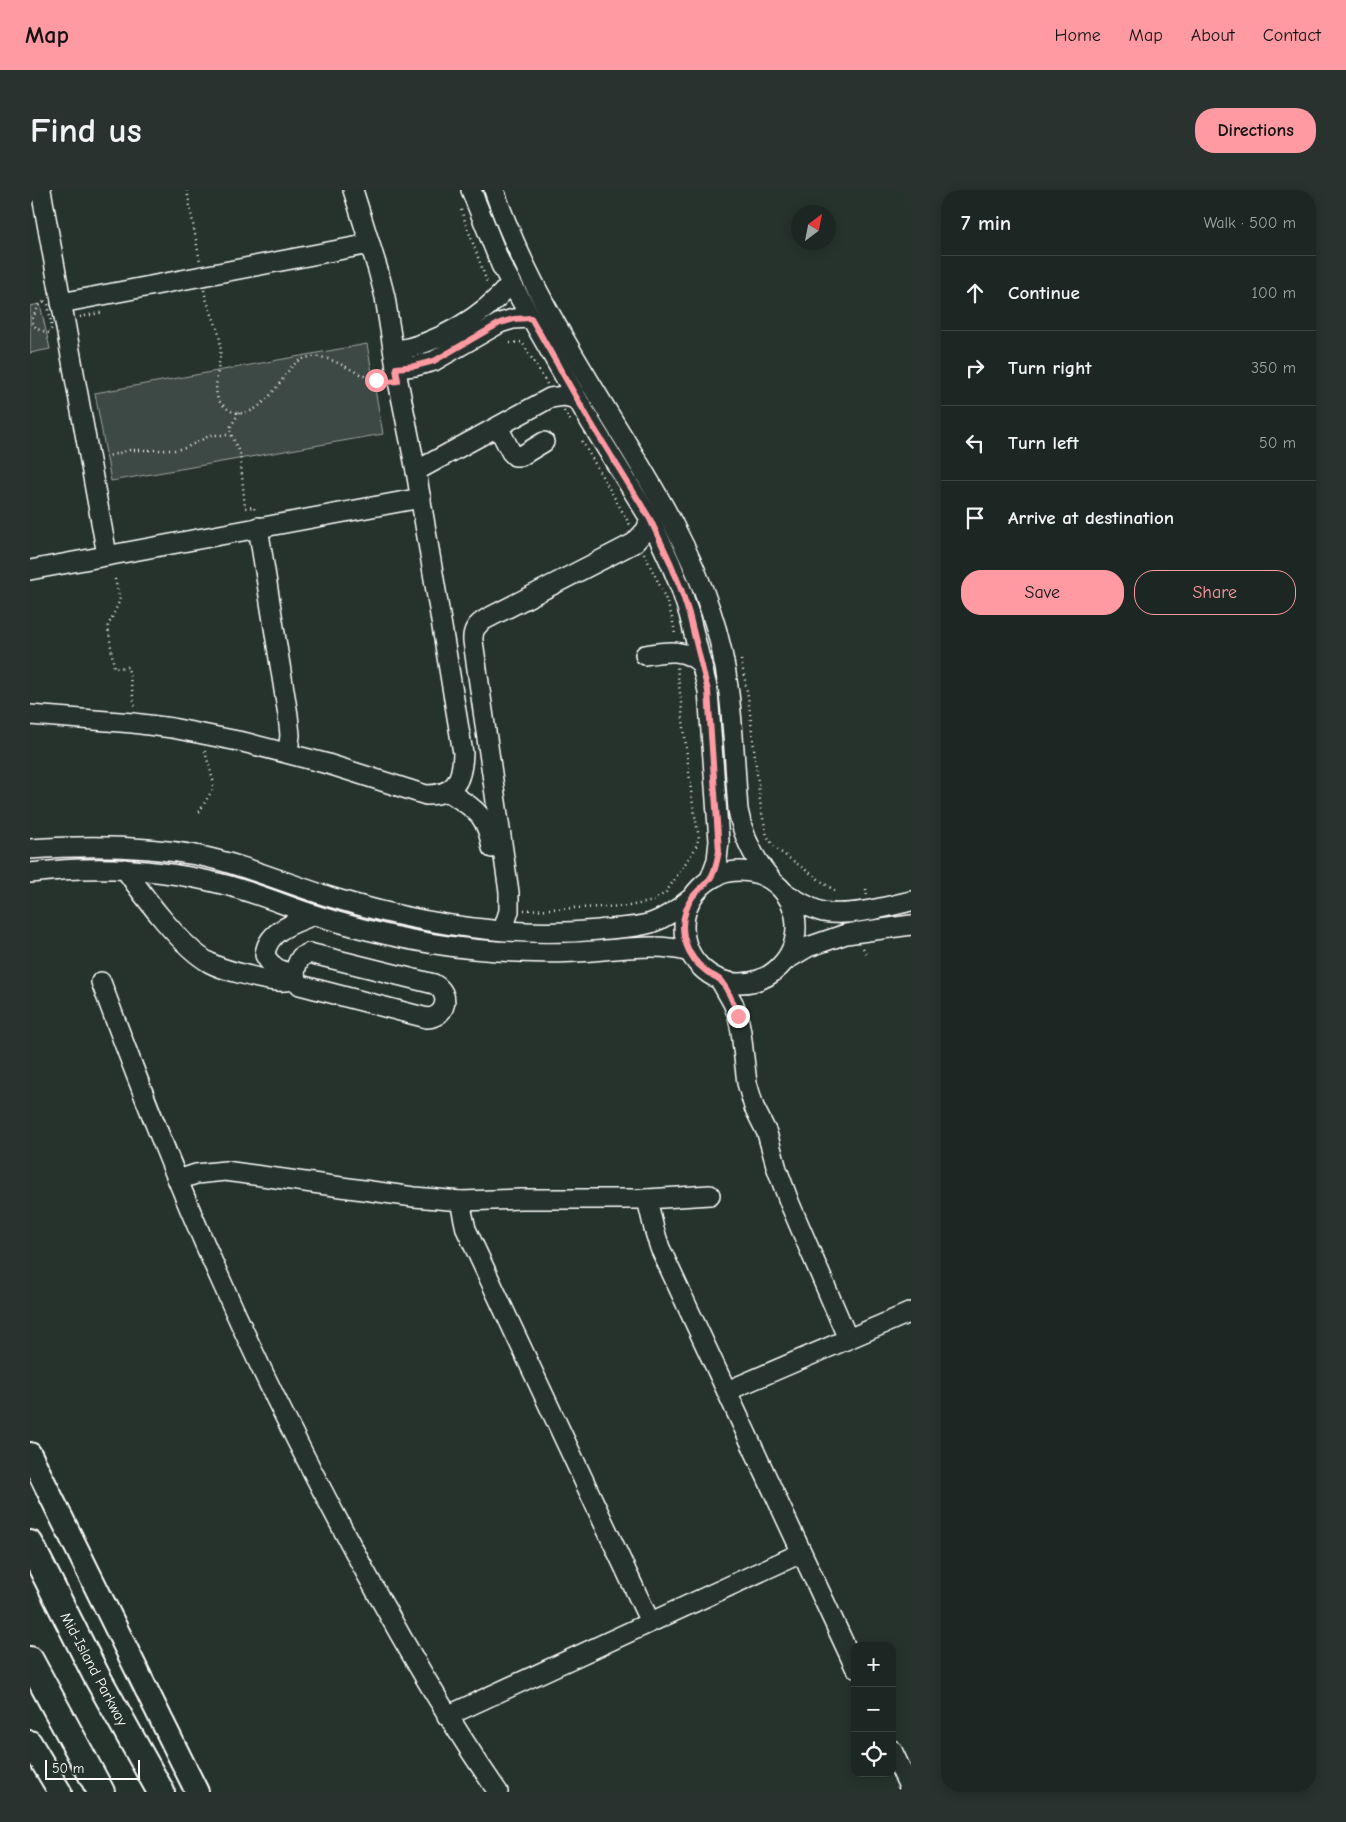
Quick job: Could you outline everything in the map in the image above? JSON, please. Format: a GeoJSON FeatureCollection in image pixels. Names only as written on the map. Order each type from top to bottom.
{"type":"FeatureCollection","features":[{"type":"Feature","properties":{"kind":"highway","name":"Mid-Island Parkway"},"geometry":{"type":"LineString","coordinates":[[30,1544],[96,1675],[161,1792]]}},
{"type":"Feature","properties":{"kind":"highway"},"geometry":{"type":"LineString","coordinates":[[30,1660],[101,1792]]}},
{"type":"Feature","properties":{"kind":"main road"},"geometry":{"type":"LineString","coordinates":[[30,1454],[71,1541],[197,1792]]}},
{"type":"Feature","properties":{"kind":"main road"},"geometry":{"type":"LineString","coordinates":[[30,1742],[60,1792]]}},
{"type":"Feature","properties":{"kind":"street"},"geometry":{"type":"LineString","coordinates":[[40,190],[106,555]]}},
{"type":"Feature","properties":{"kind":"street"},"geometry":{"type":"LineString","coordinates":[[30,715],[100,719],[198,733],[288,753],[409,791],[434,795],[452,794],[462,790],[467,779],[468,766],[463,753],[421,498],[396,367],[385,297],[353,190]]}},
{"type":"Feature","properties":{"kind":"street"},"geometry":{"type":"LineString","coordinates":[[471,190],[501,265],[563,373],[560,399],[650,519],[670,562],[686,606],[708,691],[719,841],[718,860],[710,879]]}},
{"type":"Feature","properties":{"kind":"street"},"geometry":{"type":"LineString","coordinates":[[494,190],[518,252],[539,294],[661,500],[698,575],[712,613],[722,652],[728,684],[738,810],[741,826],[752,854],[771,879],[785,893],[823,912],[869,910],[911,901]]}},
{"type":"Feature","properties":{"kind":"street"},"geometry":{"type":"LineString","coordinates":[[61,303],[370,244]]}},
{"type":"Feature","properties":{"kind":"street"},"geometry":{"type":"LineString","coordinates":[[396,367],[418,346],[442,336],[489,306],[511,283]]}},
{"type":"Feature","properties":{"kind":"street"},"geometry":{"type":"LineString","coordinates":[[396,367],[425,364],[452,352],[500,323],[514,319],[531,318]]}},
{"type":"Feature","properties":{"kind":"street"},"geometry":{"type":"LineString","coordinates":[[442,336],[444,346],[452,352]]}},
{"type":"Feature","properties":{"kind":"street"},"geometry":{"type":"LineString","coordinates":[[416,471],[498,426],[560,399]]}},
{"type":"Feature","properties":{"kind":"street"},"geometry":{"type":"LineString","coordinates":[[498,426],[511,452],[515,456],[521,456],[544,442]]}},
{"type":"Feature","properties":{"kind":"street"},"geometry":{"type":"LineString","coordinates":[[30,570],[421,498]]}},
{"type":"Feature","properties":{"kind":"street"},"geometry":{"type":"LineString","coordinates":[[506,951],[505,931],[509,911],[509,892],[473,641],[475,629],[479,623],[486,619],[634,543],[646,530],[650,519]]}},
{"type":"Feature","properties":{"kind":"street"},"geometry":{"type":"LineString","coordinates":[[258,527],[288,715],[290,735],[288,753]]}},
{"type":"Feature","properties":{"kind":"street"},"geometry":{"type":"LineString","coordinates":[[662,655],[680,642],[692,626]]}},
{"type":"Feature","properties":{"kind":"street"},"geometry":{"type":"LineString","coordinates":[[662,655],[683,652],[702,665]]}},
{"type":"Feature","properties":{"kind":"street"},"geometry":{"type":"LineString","coordinates":[[452,794],[477,811],[487,824],[495,863]]}},
{"type":"Feature","properties":{"kind":"street"},"geometry":{"type":"LineString","coordinates":[[30,849],[121,846],[189,854],[252,870],[330,897],[368,907],[445,923],[505,931],[574,932],[643,925],[663,918],[690,900]]}},
{"type":"Feature","properties":{"kind":"street"},"geometry":{"type":"LineString","coordinates":[[30,874],[73,869],[125,869],[172,874],[223,884],[345,925],[419,942],[467,948],[506,951],[574,952],[663,946],[689,952]]}},
{"type":"Feature","properties":{"kind":"street"},"geometry":{"type":"LineString","coordinates":[[125,869],[183,942],[200,957],[226,970],[266,980],[283,982],[295,976],[301,957],[313,954],[434,984],[444,995],[445,1005],[440,1013],[426,1018],[300,985],[295,976],[284,972],[270,963],[265,955],[267,943],[275,934],[314,915]]}},
{"type":"Feature","properties":{"kind":"street"},"geometry":{"type":"LineString","coordinates":[[771,879],[743,870],[723,873],[710,879],[697,890],[690,900],[683,922],[684,934],[689,952],[709,974],[720,980],[733,983],[758,980],[769,975],[786,960],[808,947],[846,934],[911,925]]}},
{"type":"Feature","properties":{"kind":"street"},"geometry":{"type":"LineString","coordinates":[[785,893],[794,911],[796,931],[793,946],[786,960]]}},
{"type":"Feature","properties":{"kind":"street"},"geometry":{"type":"LineString","coordinates":[[720,980],[738,1016],[742,1032],[747,1083],[754,1106],[767,1133],[777,1169],[790,1204],[848,1339]]}},
{"type":"Feature","properties":{"kind":"street"},"geometry":{"type":"LineString","coordinates":[[101,982],[178,1180],[243,1330],[296,1440],[375,1590],[448,1716],[498,1792]]}},
{"type":"Feature","properties":{"kind":"street"},"geometry":{"type":"LineString","coordinates":[[178,1180],[206,1172],[225,1171],[414,1197],[461,1201],[647,1199],[710,1196]]}},
{"type":"Feature","properties":{"kind":"street"},"geometry":{"type":"LineString","coordinates":[[647,1199],[660,1248],[851,1658]]}},
{"type":"Feature","properties":{"kind":"street"},"geometry":{"type":"LineString","coordinates":[[461,1201],[466,1229],[650,1622]]}},
{"type":"Feature","properties":{"kind":"street"},"geometry":{"type":"LineString","coordinates":[[727,1391],[911,1312]]}},
{"type":"Feature","properties":{"kind":"street"},"geometry":{"type":"LineString","coordinates":[[448,1716],[801,1553]]}},
{"type":"Feature","properties":{"kind":"street"},"geometry":{"type":"LineString","coordinates":[[896,1759],[911,1791]]}},
{"type":"Feature","properties":{"kind":"path"},"geometry":{"type":"LineString","coordinates":[[187,190],[206,303],[215,323],[220,342],[221,352],[217,388],[218,398],[225,407],[239,413],[246,413],[257,409],[292,366],[298,361],[313,356],[328,358],[376,380],[388,382],[396,367]]}},
{"type":"Feature","properties":{"kind":"path"},"geometry":{"type":"LineString","coordinates":[[460,208],[492,295],[486,303],[489,306]]}},
{"type":"Feature","properties":{"kind":"path"},"geometry":{"type":"LineString","coordinates":[[42,302],[46,303],[52,328],[51,332],[38,329],[30,321],[42,302]]}},
{"type":"Feature","properties":{"kind":"path"},"geometry":{"type":"LineString","coordinates":[[510,342],[522,342],[560,399],[572,424]]}},
{"type":"Feature","properties":{"kind":"path"},"geometry":{"type":"LineString","coordinates":[[239,413],[231,426],[230,435],[240,454],[244,508],[254,507],[258,527]]}},
{"type":"Feature","properties":{"kind":"path"},"geometry":{"type":"LineString","coordinates":[[90,464],[109,455],[130,450],[175,450],[185,448],[211,436],[230,435]]}},
{"type":"Feature","properties":{"kind":"path"},"geometry":{"type":"LineString","coordinates":[[582,440],[630,527]]}},
{"type":"Feature","properties":{"kind":"path"},"geometry":{"type":"LineString","coordinates":[[644,552],[674,625],[675,636]]}},
{"type":"Feature","properties":{"kind":"path"},"geometry":{"type":"LineString","coordinates":[[115,579],[120,600],[108,626],[114,668],[128,667],[136,710]]}},
{"type":"Feature","properties":{"kind":"path"},"geometry":{"type":"LineString","coordinates":[[509,911],[629,906],[654,901],[666,892],[695,849],[699,838],[662,655]]}},
{"type":"Feature","properties":{"kind":"path"},"geometry":{"type":"LineString","coordinates":[[198,733],[214,784],[212,793],[199,812]]}},
{"type":"Feature","properties":{"kind":"shaded area"},"geometry":{"type":"Polygon","coordinates":[[[40,304],[50,349],[30,353],[30,306],[40,304]]]}},
{"type":"Feature","properties":{"kind":"shaded area"},"geometry":{"type":"Polygon","coordinates":[[[367,344],[383,434],[111,481],[95,393],[367,344]]]}},
{"type":"Feature","properties":{"kind":"route"},"geometry":{"type":"LineString","coordinates":[[376,380],[383,382],[398,381],[396,368],[434,361],[500,323],[514,319],[531,318],[591,423],[650,519],[681,589],[708,691],[719,851],[718,860],[710,879],[697,890],[690,900],[683,922],[684,934],[692,957],[709,974],[720,980],[738,1016]]}}]}
